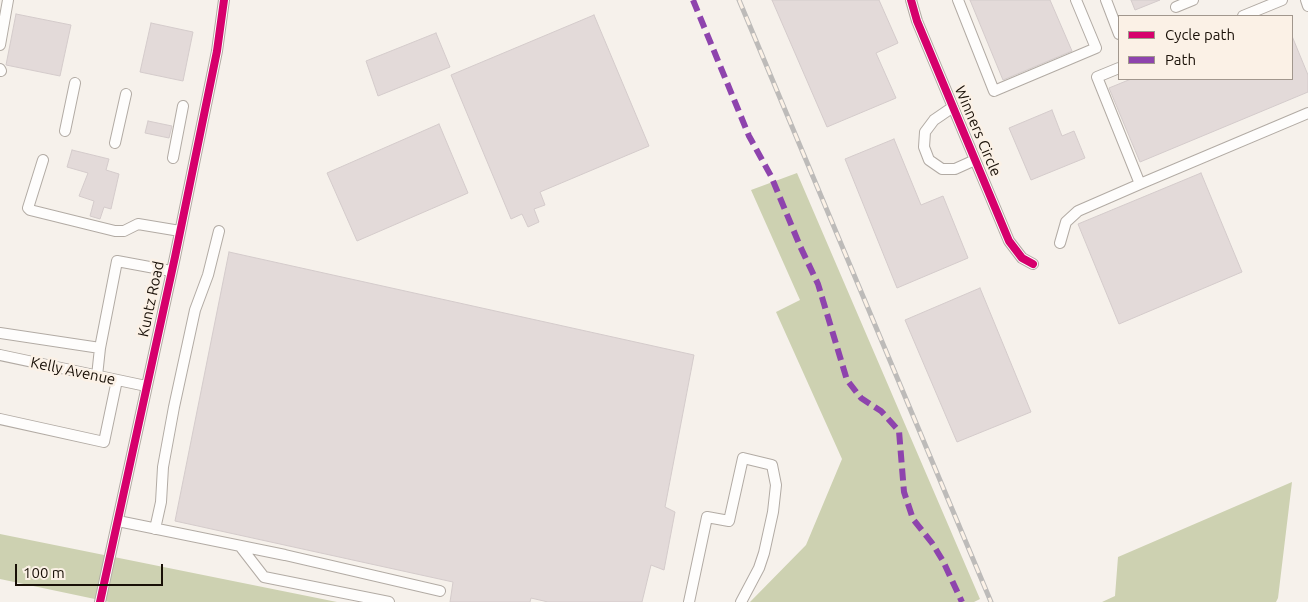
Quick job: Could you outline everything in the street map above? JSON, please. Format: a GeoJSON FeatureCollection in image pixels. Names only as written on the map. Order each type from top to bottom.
{"type":"FeatureCollection","features":[{"type":"Feature","properties":{"kind":"street"},"geometry":{"type":"LineString","coordinates":[[0,45],[8,0]]}},
{"type":"Feature","properties":{"kind":"street","name":"Kuntz Road"},"geometry":{"type":"LineString","coordinates":[[100,602],[172,271],[217,51],[224,0]]}},
{"type":"Feature","properties":{"kind":"street","name":"Winners Circle"},"geometry":{"type":"LineString","coordinates":[[911,0],[917,21],[1009,241],[1022,258],[1033,264]]}},
{"type":"Feature","properties":{"kind":"street"},"geometry":{"type":"LineString","coordinates":[[958,0],[994,91],[1096,48],[1076,0]]}},
{"type":"Feature","properties":{"kind":"street"},"geometry":{"type":"LineString","coordinates":[[1106,0],[1118,31]]}},
{"type":"Feature","properties":{"kind":"street"},"geometry":{"type":"LineString","coordinates":[[1176,7],[1193,0]]}},
{"type":"Feature","properties":{"kind":"street"},"geometry":{"type":"LineString","coordinates":[[1245,15],[1282,0]]}},
{"type":"Feature","properties":{"kind":"street"},"geometry":{"type":"LineString","coordinates":[[1306,0],[1308,6]]}},
{"type":"Feature","properties":{"kind":"street"},"geometry":{"type":"LineString","coordinates":[[1118,68],[1097,77],[1140,184]]}},
{"type":"Feature","properties":{"kind":"street"},"geometry":{"type":"LineString","coordinates":[[65,131],[75,83]]}},
{"type":"Feature","properties":{"kind":"street"},"geometry":{"type":"LineString","coordinates":[[116,143],[126,94]]}},
{"type":"Feature","properties":{"kind":"street"},"geometry":{"type":"LineString","coordinates":[[173,158],[183,106]]}},
{"type":"Feature","properties":{"kind":"street"},"geometry":{"type":"LineString","coordinates":[[953,107],[934,120],[925,132],[924,147],[929,160],[942,169],[955,169],[975,160]]}},
{"type":"Feature","properties":{"kind":"street"},"geometry":{"type":"LineString","coordinates":[[1060,243],[1066,222],[1078,211],[1308,113]]}},
{"type":"Feature","properties":{"kind":"street"},"geometry":{"type":"LineString","coordinates":[[43,160],[28,208],[30,210],[115,231],[124,231],[138,224],[180,231]]}},
{"type":"Feature","properties":{"kind":"street"},"geometry":{"type":"LineString","coordinates":[[155,529],[161,502],[163,467],[176,397],[195,310],[208,275],[219,231]]}},
{"type":"Feature","properties":{"kind":"street"},"geometry":{"type":"LineString","coordinates":[[97,376],[100,348],[117,262],[172,271]]}},
{"type":"Feature","properties":{"kind":"street"},"geometry":{"type":"LineString","coordinates":[[0,333],[100,348]]}},
{"type":"Feature","properties":{"kind":"street","name":"Kelly Avenue"},"geometry":{"type":"LineString","coordinates":[[0,355],[146,386]]}},
{"type":"Feature","properties":{"kind":"street"},"geometry":{"type":"LineString","coordinates":[[0,419],[104,442],[117,380]]}},
{"type":"Feature","properties":{"kind":"street"},"geometry":{"type":"LineString","coordinates":[[689,602],[707,517],[729,521],[743,458],[772,464],[776,485],[773,512],[760,568],[741,602]]}},
{"type":"Feature","properties":{"kind":"street"},"geometry":{"type":"LineString","coordinates":[[118,521],[440,591]]}},
{"type":"Feature","properties":{"kind":"street"},"geometry":{"type":"LineString","coordinates":[[240,546],[264,577],[389,602]]}},
{"type":"Feature","properties":{"kind":"green space"},"geometry":{"type":"Polygon","coordinates":[[[797,173],[980,599],[974,602],[750,602],[806,545],[842,459],[776,312],[800,300],[751,190],[797,173]]]}},
{"type":"Feature","properties":{"kind":"green space"},"geometry":{"type":"Polygon","coordinates":[[[1292,482],[1276,602],[1102,602],[1115,596],[1118,557],[1292,482]]]}},
{"type":"Feature","properties":{"kind":"green space"},"geometry":{"type":"Polygon","coordinates":[[[0,534],[337,602],[109,602],[0,579],[0,534]]]}},
{"type":"Feature","properties":{"kind":"building"},"geometry":{"type":"Polygon","coordinates":[[[772,0],[879,0],[898,43],[876,53],[896,98],[827,127],[772,0]]]}},
{"type":"Feature","properties":{"kind":"building"},"geometry":{"type":"Polygon","coordinates":[[[970,0],[1050,0],[1072,51],[1003,80],[970,0]]]}},
{"type":"Feature","properties":{"kind":"building"},"geometry":{"type":"Polygon","coordinates":[[[1131,0],[1160,0],[1135,10],[1131,0]]]}},
{"type":"Feature","properties":{"kind":"building"},"geometry":{"type":"Polygon","coordinates":[[[16,14],[71,25],[60,76],[6,65],[16,14]]]}},
{"type":"Feature","properties":{"kind":"building"},"geometry":{"type":"Polygon","coordinates":[[[594,15],[649,146],[540,192],[545,205],[534,209],[539,222],[528,227],[522,214],[511,219],[451,75],[594,15]]]}},
{"type":"Feature","properties":{"kind":"building"},"geometry":{"type":"Polygon","coordinates":[[[151,23],[193,32],[183,81],[140,72],[151,23]]]}},
{"type":"Feature","properties":{"kind":"building"},"geometry":{"type":"Polygon","coordinates":[[[436,33],[450,67],[378,96],[366,61],[436,33]]]}},
{"type":"Feature","properties":{"kind":"building"},"geometry":{"type":"Polygon","coordinates":[[[1293,38],[1308,75],[1308,92],[1140,162],[1109,88],[1129,80],[1293,80],[1293,38]]]}},
{"type":"Feature","properties":{"kind":"building"},"geometry":{"type":"Polygon","coordinates":[[[1052,110],[1062,136],[1074,131],[1085,158],[1031,180],[1009,128],[1052,110]]]}},
{"type":"Feature","properties":{"kind":"building"},"geometry":{"type":"Polygon","coordinates":[[[148,121],[172,126],[169,138],[145,133],[148,121]]]}},
{"type":"Feature","properties":{"kind":"building"},"geometry":{"type":"Polygon","coordinates":[[[439,124],[468,193],[357,241],[327,173],[439,124]]]}},
{"type":"Feature","properties":{"kind":"building"},"geometry":{"type":"Polygon","coordinates":[[[894,139],[921,205],[943,196],[968,258],[897,288],[845,159],[894,139]]]}},
{"type":"Feature","properties":{"kind":"building"},"geometry":{"type":"Polygon","coordinates":[[[72,150],[109,159],[106,170],[119,174],[111,209],[104,207],[100,219],[90,216],[94,201],[79,196],[88,173],[67,167],[72,150]]]}},
{"type":"Feature","properties":{"kind":"building"},"geometry":{"type":"Polygon","coordinates":[[[1201,173],[1242,272],[1119,324],[1078,224],[1201,173]]]}},
{"type":"Feature","properties":{"kind":"building"},"geometry":{"type":"Polygon","coordinates":[[[229,252],[694,355],[665,507],[675,512],[664,570],[651,565],[642,602],[548,602],[531,598],[530,602],[450,602],[453,582],[175,521],[229,252]]]}},
{"type":"Feature","properties":{"kind":"building"},"geometry":{"type":"Polygon","coordinates":[[[980,288],[1031,412],[957,442],[905,320],[980,288]]]}},
{"type":"Feature","properties":{"kind":"railway"},"geometry":{"type":"LineString","coordinates":[[739,0],[991,602]]}},
{"type":"Feature","properties":{"kind":"marked path"},"geometry":{"type":"LineString","coordinates":[[693,0],[749,136],[771,176],[818,284],[847,380],[861,398],[881,411],[899,431],[904,492],[913,519],[932,543],[943,561],[962,602]]}},
{"type":"Feature","properties":{"kind":"cycle path"},"geometry":{"type":"LineString","coordinates":[[100,602],[175,257],[217,51],[224,0]]}},
{"type":"Feature","properties":{"kind":"cycle path"},"geometry":{"type":"LineString","coordinates":[[911,0],[917,21],[1009,241],[1022,258],[1033,264]]}}]}
